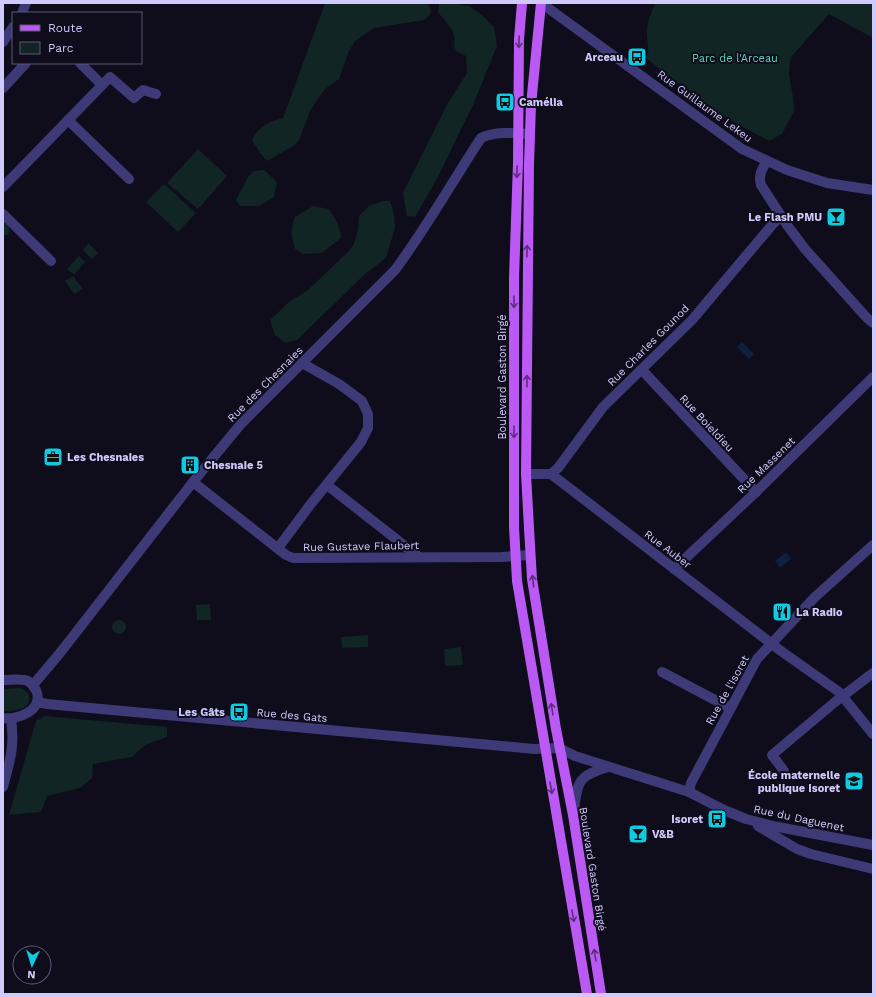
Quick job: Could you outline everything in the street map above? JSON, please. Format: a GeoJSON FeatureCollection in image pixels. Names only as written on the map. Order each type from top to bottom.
{"type":"FeatureCollection","features":[{"type":"Feature","properties":{"kind":"main road","name":"Boulevard Gaston Birgé"},"geometry":{"type":"LineString","coordinates":[[522,3],[519,39],[514,278],[515,556],[517,581],[586,994]]}},
{"type":"Feature","properties":{"kind":"main road","name":"Boulevard Gaston Birgé"},"geometry":{"type":"LineString","coordinates":[[541,3],[531,105],[527,277],[526,474],[530,555],[532,579],[559,748],[573,815],[601,994]]}},
{"type":"Feature","properties":{"kind":"street","name":"Rue Guillaume Lekeu"},"geometry":{"type":"LineString","coordinates":[[541,3],[742,149],[787,170],[827,183],[873,190]]}},
{"type":"Feature","properties":{"kind":"street"},"geometry":{"type":"LineString","coordinates":[[3,42],[12,28]]}},
{"type":"Feature","properties":{"kind":"street"},"geometry":{"type":"LineString","coordinates":[[3,88],[25,64]]}},
{"type":"Feature","properties":{"kind":"street"},"geometry":{"type":"LineString","coordinates":[[81,64],[102,85]]}},
{"type":"Feature","properties":{"kind":"street"},"geometry":{"type":"LineString","coordinates":[[3,187],[110,76],[134,98],[143,90],[156,94]]}},
{"type":"Feature","properties":{"kind":"street"},"geometry":{"type":"LineString","coordinates":[[68,120],[129,180]]}},
{"type":"Feature","properties":{"kind":"street","name":"Rue des Chesnaies"},"geometry":{"type":"LineString","coordinates":[[33,685],[60,653],[193,482],[240,425],[395,270],[440,204],[481,138],[486,135],[530,134]]}},
{"type":"Feature","properties":{"kind":"street"},"geometry":{"type":"LineString","coordinates":[[767,161],[761,170],[759,179],[761,185],[781,216],[805,249],[873,323]]}},
{"type":"Feature","properties":{"kind":"street"},"geometry":{"type":"LineString","coordinates":[[3,214],[50,261]]}},
{"type":"Feature","properties":{"kind":"street","name":"Rue Charles Gounod"},"geometry":{"type":"LineString","coordinates":[[551,474],[558,468],[603,407],[692,320],[781,216]]}},
{"type":"Feature","properties":{"kind":"street"},"geometry":{"type":"LineString","coordinates":[[278,548],[365,436],[368,428],[368,414],[362,401],[348,390],[302,364]]}},
{"type":"Feature","properties":{"kind":"street","name":"Rue Boieldieu"},"geometry":{"type":"LineString","coordinates":[[642,370],[756,492]]}},
{"type":"Feature","properties":{"kind":"street","name":"Rue Massenet"},"geometry":{"type":"LineString","coordinates":[[674,569],[756,492],[873,377]]}},
{"type":"Feature","properties":{"kind":"street"},"geometry":{"type":"LineString","coordinates":[[526,474],[551,474]]}},
{"type":"Feature","properties":{"kind":"street","name":"Rue Auber"},"geometry":{"type":"LineString","coordinates":[[551,474],[771,643],[844,696],[873,734]]}},
{"type":"Feature","properties":{"kind":"street","name":"Rue Gustave Flaubert"},"geometry":{"type":"LineString","coordinates":[[193,482],[286,555],[293,558],[530,555]]}},
{"type":"Feature","properties":{"kind":"street"},"geometry":{"type":"LineString","coordinates":[[327,485],[419,557]]}},
{"type":"Feature","properties":{"kind":"street","name":"Rue de l'Isoret"},"geometry":{"type":"LineString","coordinates":[[689,792],[691,783],[757,659],[815,597],[873,545]]}},
{"type":"Feature","properties":{"kind":"street"},"geometry":{"type":"LineString","coordinates":[[662,672],[730,708]]}},
{"type":"Feature","properties":{"kind":"street"},"geometry":{"type":"LineString","coordinates":[[784,771],[772,754],[873,673]]}},
{"type":"Feature","properties":{"kind":"street"},"geometry":{"type":"LineString","coordinates":[[3,680],[22,680],[28,682],[33,685],[37,694],[37,702],[32,710],[23,715],[7,719],[13,737],[12,754],[3,786]]}},
{"type":"Feature","properties":{"kind":"street","name":"Rue des Gats"},"geometry":{"type":"LineString","coordinates":[[37,702],[60,706],[545,749]]}},
{"type":"Feature","properties":{"kind":"street"},"geometry":{"type":"LineString","coordinates":[[545,749],[559,748]]}},
{"type":"Feature","properties":{"kind":"street","name":"Rue du Daguenet"},"geometry":{"type":"LineString","coordinates":[[559,748],[575,756],[689,792],[724,810],[746,819],[793,830],[873,845]]}},
{"type":"Feature","properties":{"kind":"street"},"geometry":{"type":"LineString","coordinates":[[573,815],[578,784],[590,773],[609,767]]}},
{"type":"Feature","properties":{"kind":"street"},"geometry":{"type":"LineString","coordinates":[[746,819],[797,849],[811,854],[873,869]]}},
{"type":"Feature","properties":{"kind":"green space"},"geometry":{"type":"Polygon","coordinates":[[[325,3],[428,3],[431,10],[430,15],[424,20],[374,28],[355,41],[348,53],[339,79],[325,89],[311,109],[299,140],[295,145],[267,161],[252,140],[265,125],[283,118],[325,3]]]}},
{"type":"Feature","properties":{"kind":"green space"},"geometry":{"type":"Polygon","coordinates":[[[449,3],[469,6],[482,15],[494,27],[497,46],[473,105],[439,175],[415,217],[407,216],[403,193],[448,103],[467,73],[466,56],[456,51],[453,32],[438,12],[439,4],[449,3]]]}},
{"type":"Feature","properties":{"kind":"green space","name":"Parc de l'Arceau"},"geometry":{"type":"Polygon","coordinates":[[[655,3],[873,3],[873,38],[829,14],[792,56],[789,75],[794,111],[782,134],[769,141],[735,123],[697,98],[646,58],[648,51],[647,27],[655,3]]]}},
{"type":"Feature","properties":{"kind":"green space"},"geometry":{"type":"Polygon","coordinates":[[[198,149],[227,176],[198,209],[167,183],[198,149]]]}},
{"type":"Feature","properties":{"kind":"green space"},"geometry":{"type":"Polygon","coordinates":[[[264,170],[277,182],[274,197],[259,206],[240,206],[236,200],[248,177],[254,171],[264,170]]]}},
{"type":"Feature","properties":{"kind":"green space"},"geometry":{"type":"Polygon","coordinates":[[[164,184],[196,213],[178,232],[146,202],[164,184]]]}},
{"type":"Feature","properties":{"kind":"green space"},"geometry":{"type":"Polygon","coordinates":[[[383,201],[390,201],[394,214],[395,228],[386,258],[365,274],[297,340],[285,343],[275,335],[270,320],[290,301],[307,291],[348,252],[354,244],[358,230],[359,216],[369,206],[383,201]]]}},
{"type":"Feature","properties":{"kind":"green space"},"geometry":{"type":"Polygon","coordinates":[[[313,206],[329,209],[337,222],[342,237],[322,253],[303,254],[295,249],[292,236],[292,226],[295,217],[313,206]]]}},
{"type":"Feature","properties":{"kind":"green space"},"geometry":{"type":"Polygon","coordinates":[[[3,221],[9,227],[10,232],[7,235],[3,235],[3,221]]]}},
{"type":"Feature","properties":{"kind":"green space"},"geometry":{"type":"Polygon","coordinates":[[[88,243],[98,253],[92,259],[83,250],[88,243]]]}},
{"type":"Feature","properties":{"kind":"green space"},"geometry":{"type":"Polygon","coordinates":[[[79,256],[85,262],[74,275],[67,269],[79,256]]]}},
{"type":"Feature","properties":{"kind":"green space"},"geometry":{"type":"Polygon","coordinates":[[[73,276],[83,289],[74,294],[65,281],[73,276]]]}},
{"type":"Feature","properties":{"kind":"green space"},"geometry":{"type":"Polygon","coordinates":[[[210,604],[211,620],[197,620],[196,605],[210,604]]]}},
{"type":"Feature","properties":{"kind":"green space"},"geometry":{"type":"Polygon","coordinates":[[[119,620],[124,622],[126,627],[124,632],[119,634],[114,632],[112,627],[114,622],[119,620]]]}},
{"type":"Feature","properties":{"kind":"green space"},"geometry":{"type":"Polygon","coordinates":[[[368,635],[368,647],[342,648],[341,637],[368,635]]]}},
{"type":"Feature","properties":{"kind":"green space"},"geometry":{"type":"Polygon","coordinates":[[[461,647],[463,665],[445,666],[444,649],[461,647]]]}},
{"type":"Feature","properties":{"kind":"green space"},"geometry":{"type":"Polygon","coordinates":[[[19,688],[25,691],[29,696],[28,705],[17,710],[3,711],[3,689],[19,688]]]}},
{"type":"Feature","properties":{"kind":"green space"},"geometry":{"type":"Polygon","coordinates":[[[45,716],[167,727],[167,737],[145,745],[132,757],[93,764],[92,778],[80,788],[47,796],[41,812],[9,815],[36,721],[45,716]]]}},
{"type":"Feature","properties":{"kind":"water"},"geometry":{"type":"Polygon","coordinates":[[[742,342],[754,354],[749,359],[737,347],[742,342]]]}},
{"type":"Feature","properties":{"kind":"water"},"geometry":{"type":"Polygon","coordinates":[[[786,552],[791,559],[780,568],[775,561],[786,552]]]}},
{"type":"Feature","properties":{"kind":"place","name":"Arceau"},"geometry":{"type":"Point","coordinates":[637,57]}},
{"type":"Feature","properties":{"kind":"place","name":"Camélia"},"geometry":{"type":"Point","coordinates":[505,102]}},
{"type":"Feature","properties":{"kind":"place","name":"Le Flash PMU"},"geometry":{"type":"Point","coordinates":[836,217]}},
{"type":"Feature","properties":{"kind":"place","name":"Les Chesnaies"},"geometry":{"type":"Point","coordinates":[53,457]}},
{"type":"Feature","properties":{"kind":"place","name":"Chesnaie 5"},"geometry":{"type":"Point","coordinates":[190,465]}},
{"type":"Feature","properties":{"kind":"place","name":"La Radio"},"geometry":{"type":"Point","coordinates":[782,612]}},
{"type":"Feature","properties":{"kind":"place","name":"Les Gâts"},"geometry":{"type":"Point","coordinates":[239,712]}},
{"type":"Feature","properties":{"kind":"place","name":"École maternelle publique Isoret"},"geometry":{"type":"Point","coordinates":[854,781]}},
{"type":"Feature","properties":{"kind":"place","name":"Isoret"},"geometry":{"type":"Point","coordinates":[717,819]}},
{"type":"Feature","properties":{"kind":"place","name":"V&B"},"geometry":{"type":"Point","coordinates":[638,834]}}]}
